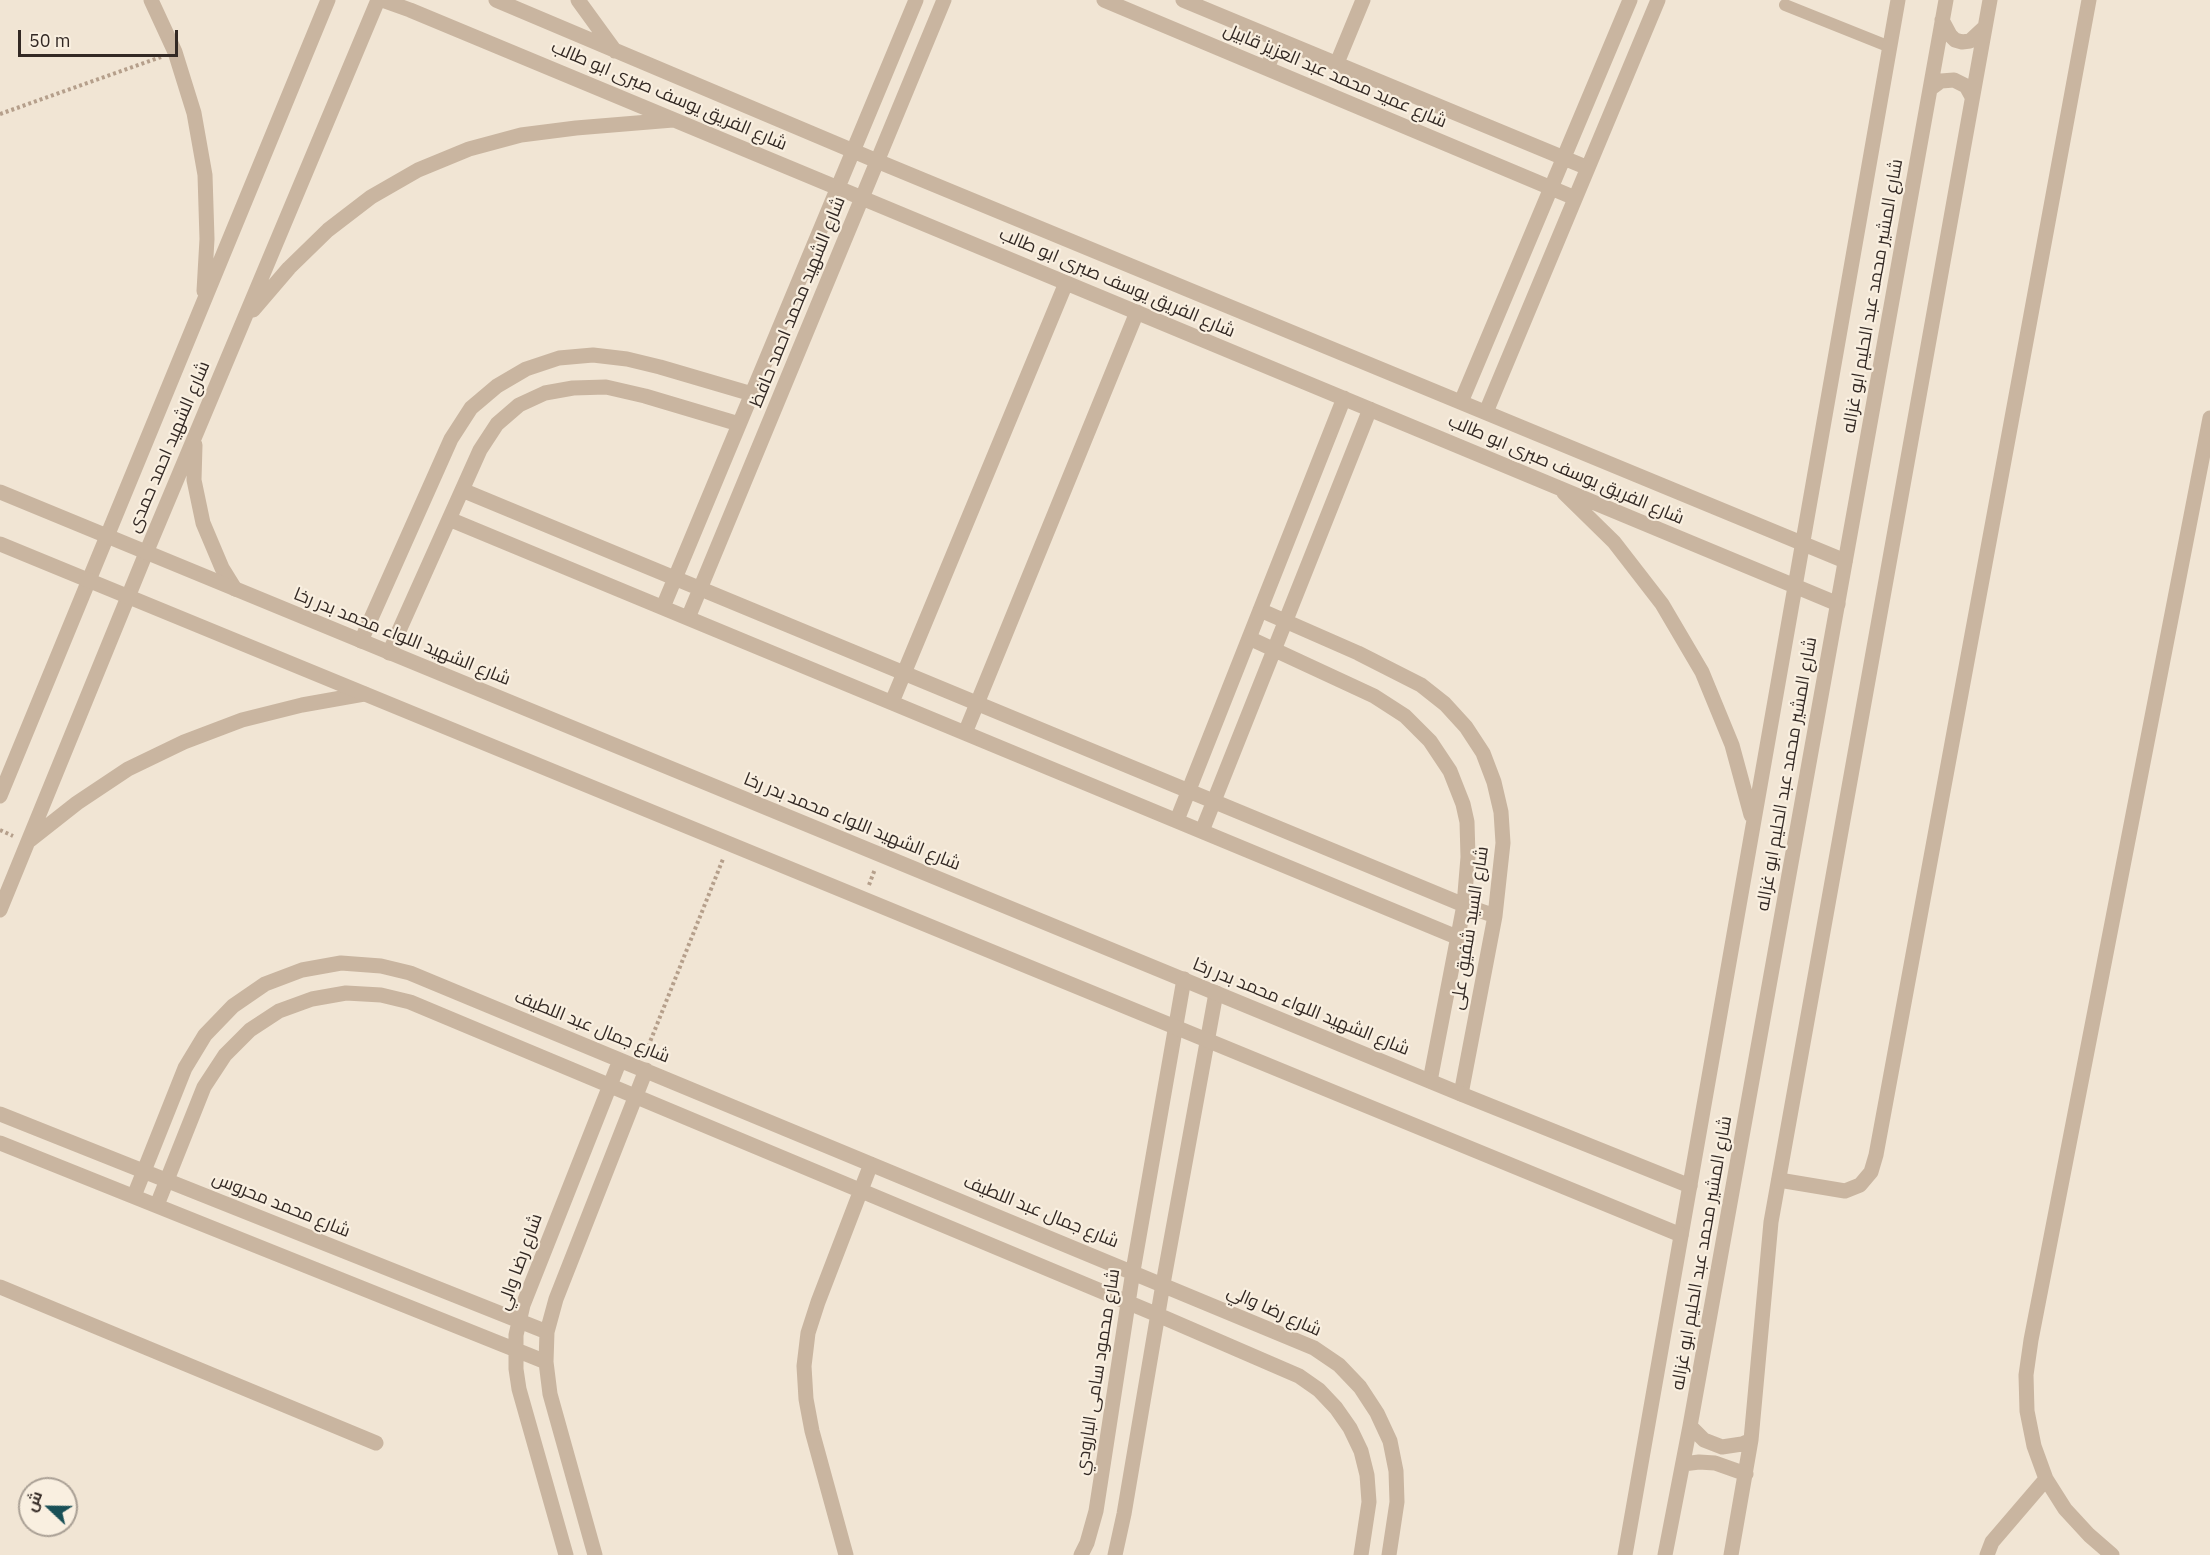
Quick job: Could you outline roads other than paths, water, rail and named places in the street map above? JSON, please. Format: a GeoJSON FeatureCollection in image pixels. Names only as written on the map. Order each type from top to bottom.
{"type":"FeatureCollection","features":[{"type":"Feature","properties":{"kind":"street"},"geometry":{"type":"LineString","coordinates":[[151,0],[175,52],[194,113],[205,175],[207,239],[203,303]]}},
{"type":"Feature","properties":{"kind":"street","name":"شارع الشهيد احمد حمدى"},"geometry":{"type":"LineString","coordinates":[[0,796],[328,0]]}},
{"type":"Feature","properties":{"kind":"street","name":"شارع الشهيد احمد حمدى"},"geometry":{"type":"LineString","coordinates":[[0,910],[195,435],[380,0]]}},
{"type":"Feature","properties":{"kind":"street","name":"شارع الفريق يوسف صبرى ابو طالب"},"geometry":{"type":"LineString","coordinates":[[380,0],[675,120],[1838,604]]}},
{"type":"Feature","properties":{"kind":"street","name":"شارع الفريق يوسف صبرى ابو طالب"},"geometry":{"type":"LineString","coordinates":[[496,0],[877,161],[1845,561]]}},
{"type":"Feature","properties":{"kind":"street"},"geometry":{"type":"LineString","coordinates":[[578,0],[615,51]]}},
{"type":"Feature","properties":{"kind":"street","name":"شارع الشهيد محمد احمد حافظ"},"geometry":{"type":"LineString","coordinates":[[663,607],[916,0]]}},
{"type":"Feature","properties":{"kind":"street","name":"شارع الشهيد محمد احمد حافظ"},"geometry":{"type":"LineString","coordinates":[[688,618],[944,0]]}},
{"type":"Feature","properties":{"kind":"street","name":"شارع عميد محمد عبد العزيز قابيل"},"geometry":{"type":"LineString","coordinates":[[1104,0],[1575,198]]}},
{"type":"Feature","properties":{"kind":"street","name":"شارع عميد محمد عبد العزيز قابيل"},"geometry":{"type":"LineString","coordinates":[[1183,0],[1588,168]]}},
{"type":"Feature","properties":{"kind":"street"},"geometry":{"type":"LineString","coordinates":[[1337,63],[1364,0]]}},
{"type":"Feature","properties":{"kind":"street"},"geometry":{"type":"LineString","coordinates":[[1461,402],[1630,0]]}},
{"type":"Feature","properties":{"kind":"street"},"geometry":{"type":"LineString","coordinates":[[1486,412],[1658,0]]}},
{"type":"Feature","properties":{"kind":"street"},"geometry":{"type":"LineString","coordinates":[[1625,1555],[1898,0]]}},
{"type":"Feature","properties":{"kind":"street","name":"شارع المشير محمد عبد الحليم ابو غزاله"},"geometry":{"type":"LineString","coordinates":[[1665,1555],[1946,0]]}},
{"type":"Feature","properties":{"kind":"street"},"geometry":{"type":"LineString","coordinates":[[1731,1555],[1746,1474],[1766,1263],[1779,1180],[1990,0]]}},
{"type":"Feature","properties":{"kind":"street"},"geometry":{"type":"LineString","coordinates":[[1779,1180],[1845,1191],[1860,1185],[1871,1172],[1876,1155],[2089,0]]}},
{"type":"Feature","properties":{"kind":"street"},"geometry":{"type":"LineString","coordinates":[[1942,20],[1955,40],[1962,42],[1970,41],[1985,27]]}},
{"type":"Feature","properties":{"kind":"street"},"geometry":{"type":"LineString","coordinates":[[1267,68],[1279,40]]}},
{"type":"Feature","properties":{"kind":"street"},"geometry":{"type":"LineString","coordinates":[[1930,89],[1941,81],[1954,80],[1966,86],[1972,97]]}},
{"type":"Feature","properties":{"kind":"street"},"geometry":{"type":"LineString","coordinates":[[243,322],[289,268],[328,230],[371,197],[418,170],[469,149],[521,135],[675,120]]}},
{"type":"Feature","properties":{"kind":"street"},"geometry":{"type":"LineString","coordinates":[[892,702],[1066,282]]}},
{"type":"Feature","properties":{"kind":"street"},"geometry":{"type":"LineString","coordinates":[[965,733],[1137,312]]}},
{"type":"Feature","properties":{"kind":"street"},"geometry":{"type":"LineString","coordinates":[[361,641],[451,439],[471,408],[497,386],[526,369],[559,358],[593,355],[627,359],[660,367],[752,394]]}},
{"type":"Feature","properties":{"kind":"street"},"geometry":{"type":"LineString","coordinates":[[389,652],[480,450],[497,424],[519,405],[545,393],[573,388],[606,387],[739,424]]}},
{"type":"Feature","properties":{"kind":"street"},"geometry":{"type":"LineString","coordinates":[[1177,820],[1344,399]]}},
{"type":"Feature","properties":{"kind":"street"},"geometry":{"type":"LineString","coordinates":[[1202,831],[1370,409]]}},
{"type":"Feature","properties":{"kind":"street"},"geometry":{"type":"LineString","coordinates":[[2112,1555],[2089,1536],[2065,1509],[2046,1479],[2034,1446],[2027,1411],[2026,1375],[2210,418]]}},
{"type":"Feature","properties":{"kind":"street"},"geometry":{"type":"LineString","coordinates":[[195,435],[195,480],[203,523],[222,568],[236,589]]}},
{"type":"Feature","properties":{"kind":"street"},"geometry":{"type":"LineString","coordinates":[[1558,487],[1614,542],[1662,604],[1702,672],[1732,745],[1753,821]]}},
{"type":"Feature","properties":{"kind":"street"},"geometry":{"type":"LineString","coordinates":[[462,490],[1495,916]]}},
{"type":"Feature","properties":{"kind":"street","name":"شارع الشهيد اللواء محمد بدر رخا"},"geometry":{"type":"LineString","coordinates":[[0,492],[1461,1094],[1690,1186]]}},
{"type":"Feature","properties":{"kind":"street"},"geometry":{"type":"LineString","coordinates":[[449,519],[1459,938]]}},
{"type":"Feature","properties":{"kind":"street"},"geometry":{"type":"LineString","coordinates":[[0,544],[1681,1235]]}},
{"type":"Feature","properties":{"kind":"street","name":"شارع السيد شفيق على"},"geometry":{"type":"LineString","coordinates":[[1260,610],[1358,653],[1421,685],[1445,704],[1466,727],[1486,762],[1494,782],[1501,812],[1503,843],[1495,916],[1461,1094]]}},
{"type":"Feature","properties":{"kind":"street","name":"شارع السيد شفيق على"},"geometry":{"type":"LineString","coordinates":[[1249,638],[1374,696],[1404,716],[1430,741],[1450,771],[1463,804],[1467,822],[1468,857],[1459,938],[1430,1081]]}},
{"type":"Feature","properties":{"kind":"street"},"geometry":{"type":"LineString","coordinates":[[28,842],[76,803],[102,786],[184,742],[242,720],[302,705],[364,694]]}},
{"type":"Feature","properties":{"kind":"street","name":"شارع جمال عبد اللطيف"},"geometry":{"type":"LineString","coordinates":[[134,1196],[184,1068],[205,1035],[233,1006],[266,984],[302,970],[341,963],[381,966],[410,973],[1133,1271]]}},
{"type":"Feature","properties":{"kind":"street","name":"شارع محمود سامى البارودي"},"geometry":{"type":"LineString","coordinates":[[1081,1555],[1087,1543],[1096,1510],[1133,1271],[1184,980]]}},
{"type":"Feature","properties":{"kind":"street"},"geometry":{"type":"LineString","coordinates":[[157,1205],[200,1096],[225,1054],[250,1030],[279,1011],[312,999],[346,993],[381,995],[410,1002],[1158,1314],[1299,1376],[1319,1390],[1336,1408],[1350,1428],[1360,1451],[1367,1475],[1369,1502],[1361,1555]]}},
{"type":"Feature","properties":{"kind":"street"},"geometry":{"type":"LineString","coordinates":[[1115,1555],[1216,993]]}},
{"type":"Feature","properties":{"kind":"street","name":"شارع رضا والي"},"geometry":{"type":"LineString","coordinates":[[566,1555],[519,1389],[515,1350],[523,1305],[620,1059]]}},
{"type":"Feature","properties":{"kind":"street"},"geometry":{"type":"LineString","coordinates":[[595,1555],[550,1394],[546,1362],[547,1332],[556,1299],[636,1097],[643,1069]]}},
{"type":"Feature","properties":{"kind":"street","name":"شارع محمد محروس"},"geometry":{"type":"LineString","coordinates":[[0,1114],[547,1332]]}},
{"type":"Feature","properties":{"kind":"street"},"geometry":{"type":"LineString","coordinates":[[0,1143],[546,1362]]}},
{"type":"Feature","properties":{"kind":"street"},"geometry":{"type":"LineString","coordinates":[[846,1555],[812,1431],[806,1399],[804,1366],[808,1333],[818,1302],[872,1164]]}},
{"type":"Feature","properties":{"kind":"street","name":"شارع رضا والي"},"geometry":{"type":"LineString","coordinates":[[1133,1271],[1314,1348],[1339,1365],[1360,1387],[1377,1413],[1390,1441],[1396,1471],[1397,1502],[1389,1555]]}},
{"type":"Feature","properties":{"kind":"street"},"geometry":{"type":"LineString","coordinates":[[0,1287],[376,1443]]}},
{"type":"Feature","properties":{"kind":"street"},"geometry":{"type":"LineString","coordinates":[[1690,1426],[1696,1434],[1712,1445],[1732,1447],[1750,1440]]}},
{"type":"Feature","properties":{"kind":"street"},"geometry":{"type":"LineString","coordinates":[[1683,1464],[1715,1463],[1746,1474]]}},
{"type":"Feature","properties":{"kind":"street"},"geometry":{"type":"LineString","coordinates":[[1987,1555],[1992,1542],[2046,1479]]}},
{"type":"Feature","properties":{"kind":"lane"},"geometry":{"type":"LineString","coordinates":[[1785,5],[1890,47]]}}]}
